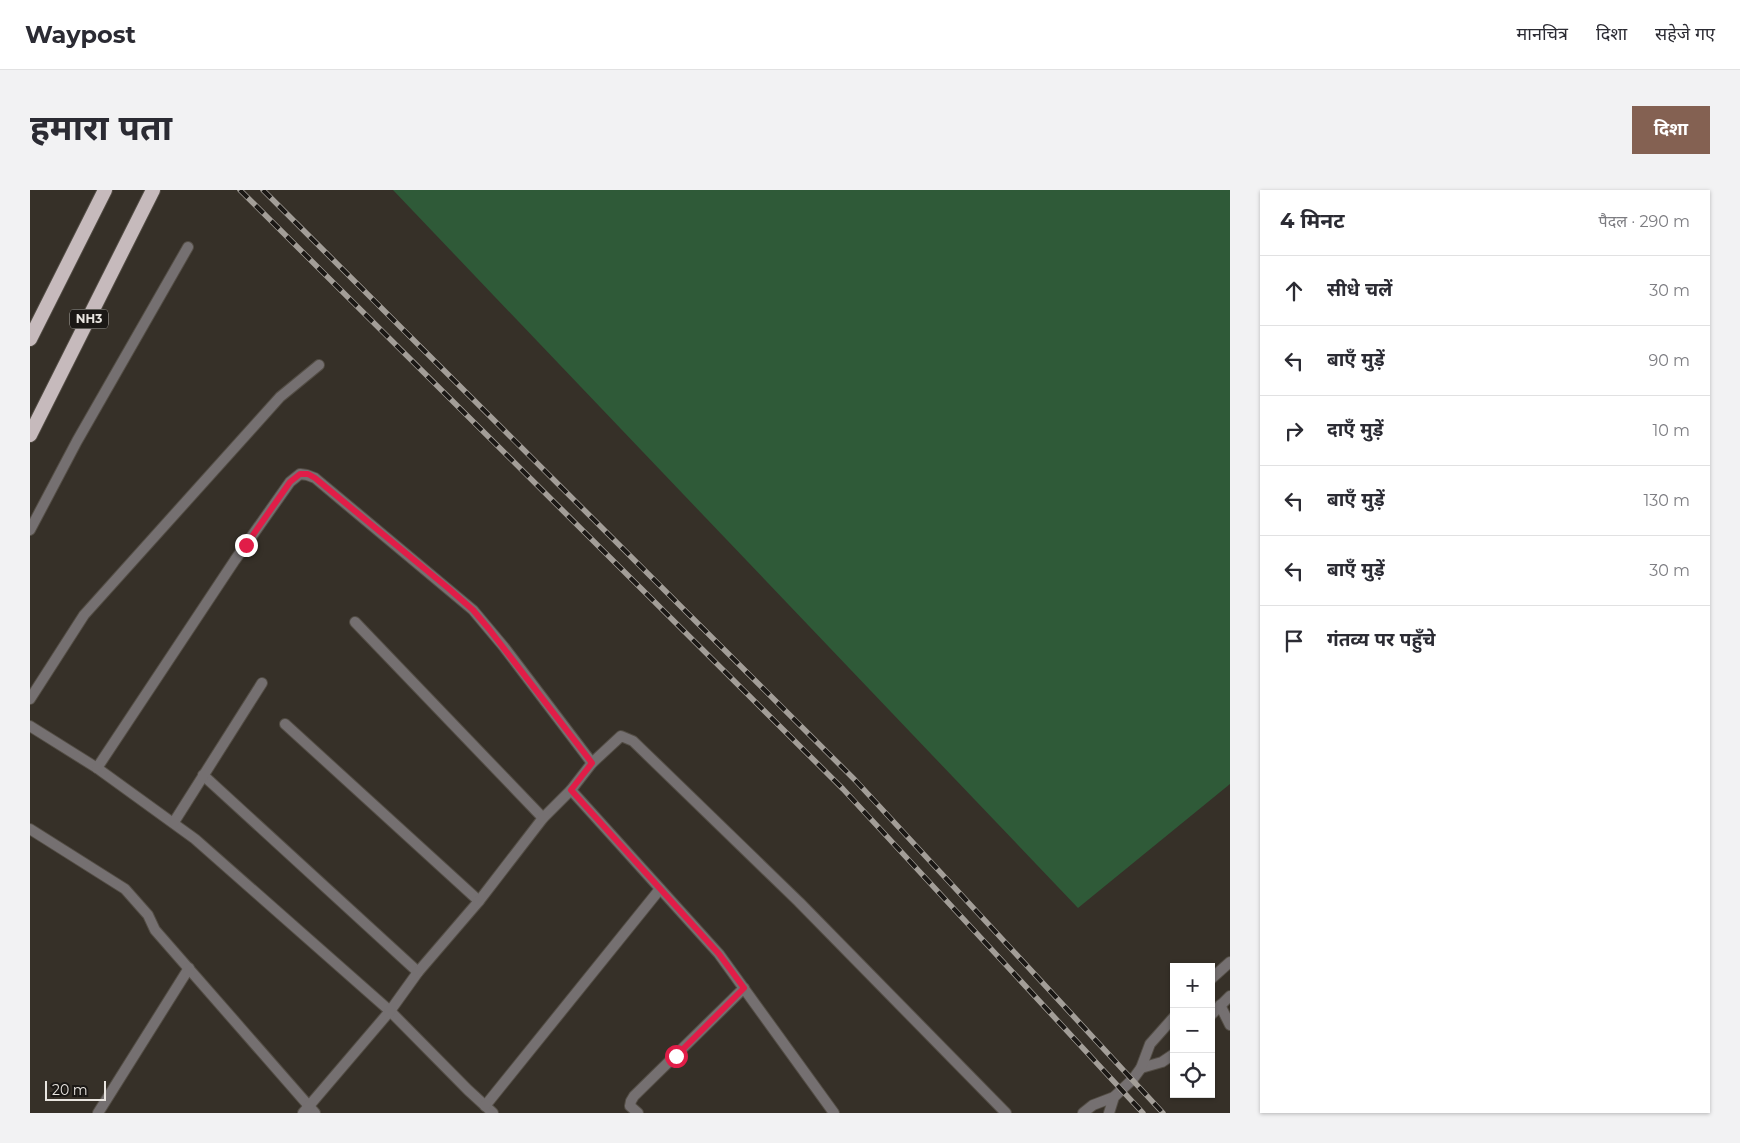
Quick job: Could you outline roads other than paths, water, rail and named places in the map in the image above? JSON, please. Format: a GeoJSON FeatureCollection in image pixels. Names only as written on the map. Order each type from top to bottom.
{"type":"FeatureCollection","features":[{"type":"Feature","properties":{"kind":"highway"},"geometry":{"type":"LineString","coordinates":[[30,339],[105,190]]}},
{"type":"Feature","properties":{"kind":"highway","name":"NH3"},"geometry":{"type":"LineString","coordinates":[[30,435],[150,196]]}},
{"type":"Feature","properties":{"kind":"street"},"geometry":{"type":"LineString","coordinates":[[30,530],[77,441],[188,248]]}},
{"type":"Feature","properties":{"kind":"street"},"geometry":{"type":"LineString","coordinates":[[30,699],[84,614],[280,397],[319,365]]}},
{"type":"Feature","properties":{"kind":"street"},"geometry":{"type":"LineString","coordinates":[[97,768],[234,560],[290,482],[300,474],[308,474],[315,478],[473,610],[504,647],[592,763]]}},
{"type":"Feature","properties":{"kind":"street"},"geometry":{"type":"LineString","coordinates":[[355,622],[543,818]]}},
{"type":"Feature","properties":{"kind":"street"},"geometry":{"type":"LineString","coordinates":[[174,822],[262,683]]}},
{"type":"Feature","properties":{"kind":"street"},"geometry":{"type":"LineString","coordinates":[[285,724],[479,901]]}},
{"type":"Feature","properties":{"kind":"street"},"geometry":{"type":"LineString","coordinates":[[30,726],[97,768],[174,822],[219,859],[390,1011],[493,1113]]}},
{"type":"Feature","properties":{"kind":"street"},"geometry":{"type":"LineString","coordinates":[[30,829],[125,889],[148,914],[155,930],[309,1111],[390,1011],[418,972],[479,901],[543,818],[571,790],[592,763],[621,736],[633,741],[800,902],[1006,1113]]}},
{"type":"Feature","properties":{"kind":"street"},"geometry":{"type":"LineString","coordinates":[[203,775],[418,972]]}},
{"type":"Feature","properties":{"kind":"street"},"geometry":{"type":"LineString","coordinates":[[571,790],[719,954],[834,1113]]}},
{"type":"Feature","properties":{"kind":"street"},"geometry":{"type":"LineString","coordinates":[[484,1106],[660,889]]}},
{"type":"Feature","properties":{"kind":"street"},"geometry":{"type":"LineString","coordinates":[[1215,975],[1230,962]]}},
{"type":"Feature","properties":{"kind":"street"},"geometry":{"type":"LineString","coordinates":[[98,1113],[189,968]]}},
{"type":"Feature","properties":{"kind":"street"},"geometry":{"type":"LineString","coordinates":[[638,1113],[630,1106],[630,1100],[744,988]]}},
{"type":"Feature","properties":{"kind":"street"},"geometry":{"type":"LineString","coordinates":[[1215,1011],[1230,996]]}},
{"type":"Feature","properties":{"kind":"street"},"geometry":{"type":"LineString","coordinates":[[1220,1005],[1230,1025]]}},
{"type":"Feature","properties":{"kind":"street"},"geometry":{"type":"LineString","coordinates":[[1084,1113],[1093,1105],[1114,1097],[1133,1079],[1141,1068],[1150,1044],[1170,1022]]}},
{"type":"Feature","properties":{"kind":"street"},"geometry":{"type":"LineString","coordinates":[[1141,1068],[1162,1062],[1170,1057]]}},
{"type":"Feature","properties":{"kind":"street"},"geometry":{"type":"LineString","coordinates":[[1109,1113],[1114,1097]]}},
{"type":"Feature","properties":{"kind":"railway"},"geometry":{"type":"LineString","coordinates":[[240,190],[843,789],[1143,1113]]}},
{"type":"Feature","properties":{"kind":"railway"},"geometry":{"type":"LineString","coordinates":[[263,190],[855,780],[1163,1113]]}}]}
